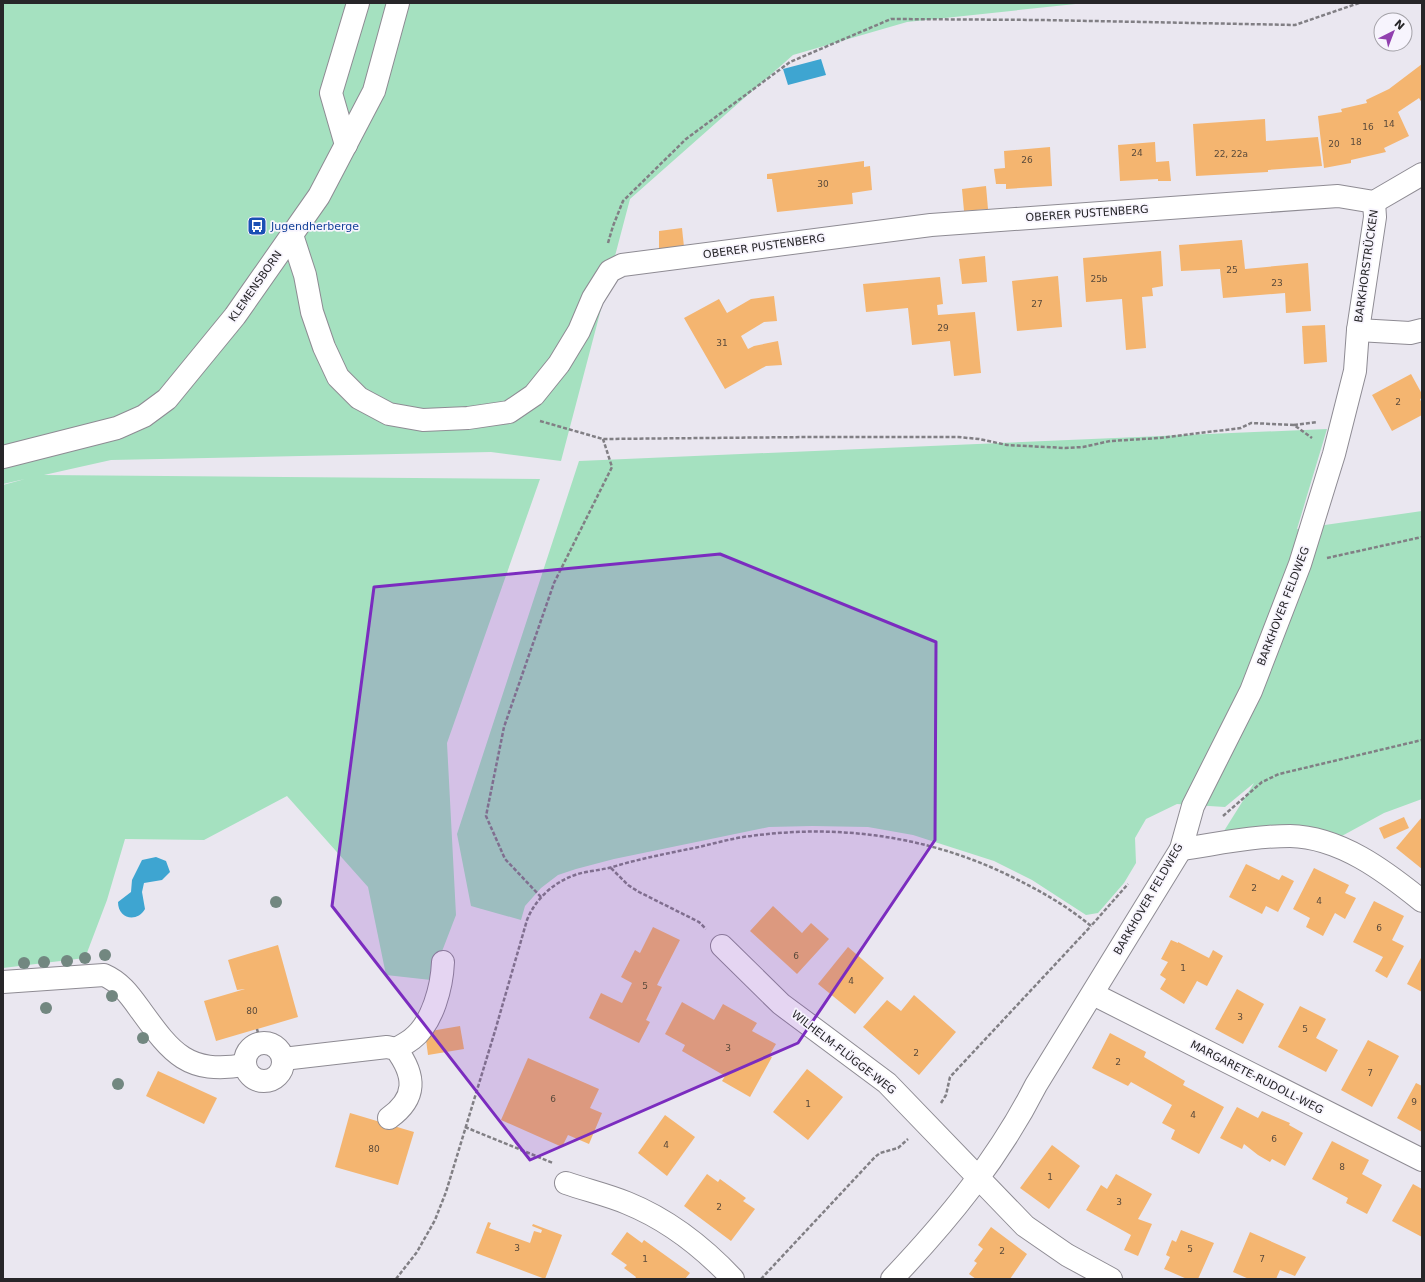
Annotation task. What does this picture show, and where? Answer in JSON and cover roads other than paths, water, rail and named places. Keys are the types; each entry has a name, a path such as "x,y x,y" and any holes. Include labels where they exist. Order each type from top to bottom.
{"street":[{"path":"346,145 330,93 358,3"},
{"name":"KLEMENSBORN","path":"3,457 117,428 144,416 167,399 235,316 319,196 374,91 398,3"},
{"path":"1374,202 1422,174"},
{"name":"OBERER PUSTENBERG","path":"292,235 306,275 312,312 324,348 338,377 360,398 389,414 423,420 468,418 509,412 534,395 559,364 579,330 593,298 610,271 622,265 931,225 1338,196 1374,202"},
{"name":"BARKHORSTRÜCKEN","path":"1334,454 1355,371 1358,330 1374,276 1374,202"},
{"name":"BARKHORSTRÜCKEN","path":"1358,330 1410,333 1422,330"},
{"name":"BARKHOVER FELDWEG","path":"892,1279 935,1233 978,1179 1018,1120 1036,1085 1093,994 1126,936 1181,849 1193,806 1251,691 1300,564 1334,454"},
{"path":"1181,849 1272,837 1291,836 1321,841 1338,847 1387,872 1422,901"},
{"name":"WILHELM-FLÜGGE-WEG","path":"722,946 781,1004 886,1083 1025,1226 1067,1255 1111,1279"},
{"path":"396,1049 413,1038 426,1022 435,1004 442,981 443,962"},
{"path":"3,982 104,975 116,980 127,992 164,1043 180,1056 194,1063 209,1067 223,1068 245,1065"},
{"name":"MARGARETE-RUDOLL-WEG","path":"1093,994 1422,1160"},
{"path":"259,1037 280,1051 283,1059 282,1068 278,1076 271,1080 261,1081 253,1078 248,1073 245,1065 248,1053 259,1037"},
{"path":"283,1059 387,1047 396,1049 401,1056 410,1077 410,1093 407,1102 388,1118"},
{"path":"566,1183 627,1203 674,1227 705,1251 733,1279"}],"water":[{"path":"821,59 826,75 788,85 783,69"},
{"path":"156,857 166,861 170,872 162,880 144,883 142,892 145,909 142,913 133,917 124,915 119,908 118,902 131,892 132,880 142,860"}],"place":[{"name":"Jugendherberge","path":"257,226"}]}
